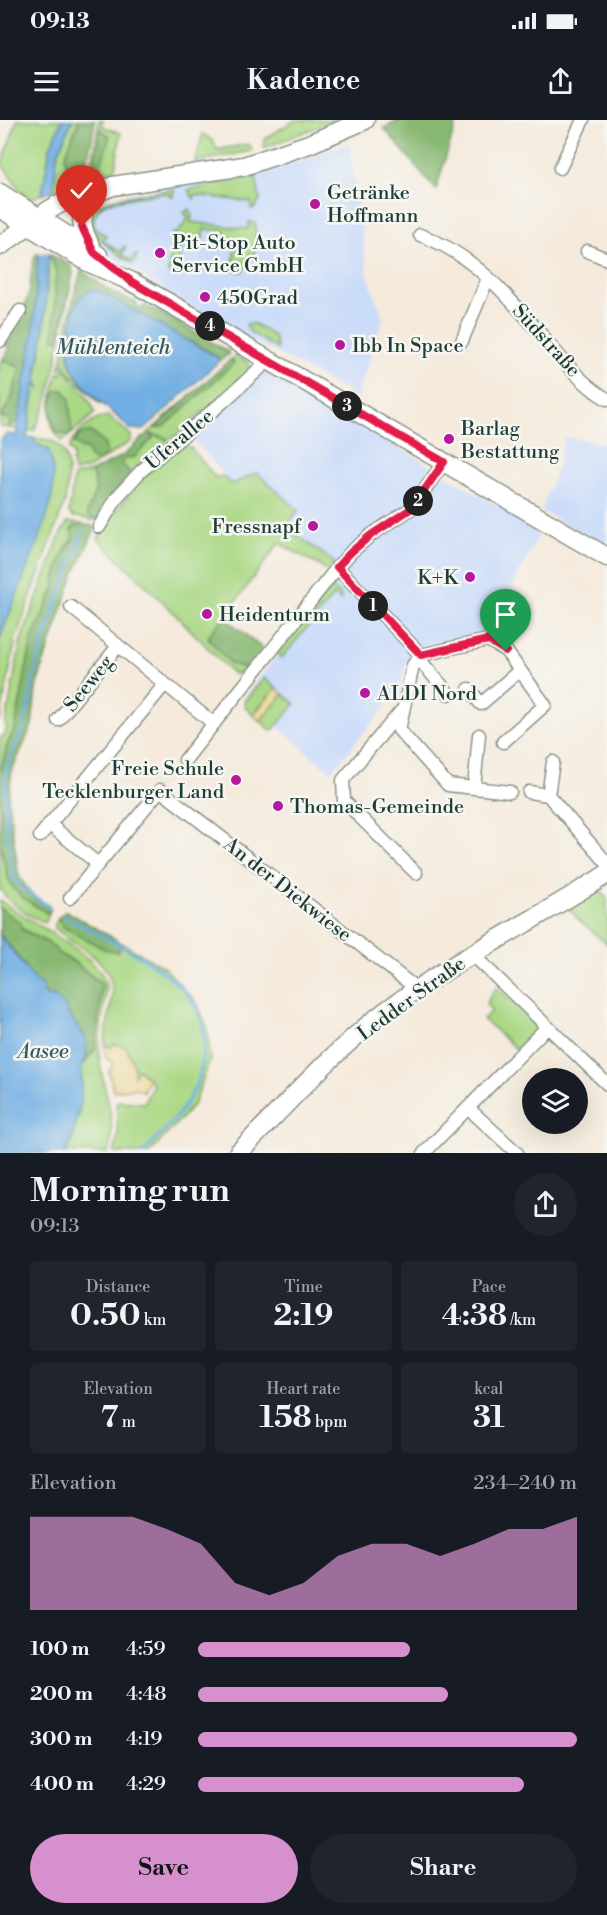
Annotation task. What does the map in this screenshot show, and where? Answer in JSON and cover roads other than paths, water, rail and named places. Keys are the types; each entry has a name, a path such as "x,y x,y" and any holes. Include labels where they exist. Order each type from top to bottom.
{"main road":[{"path":"0,257 29,242 40,225 63,202 75,201 113,186 244,166 309,144 366,120"},
{"path":"94,192 85,206 82,220 84,233 94,252"},
{"path":"0,193 88,262 132,282 607,557"},
{"path":"0,208 94,252 132,282"},
{"path":"0,246 40,225"},
{"name":"Ledder Straße","path":"238,1153 343,1049 384,1013 472,954 607,874"}],"street":[{"path":"560,168 583,120"},
{"name":"Südstraße","path":"420,235 450,249 488,278 517,306 594,392 607,399"},
{"path":"586,251 607,259"},
{"path":"462,341 488,278"},
{"path":"0,341 20,311"},
{"name":"Uferallee","path":"99,527 118,496 141,471 224,401 268,360"},
{"path":"185,760 337,567 371,535 412,508 444,462"},
{"path":"337,567 419,656 448,694"},
{"name":"Seeweg","path":"71,607 214,724"},
{"path":"503,742 545,705 506,651 488,640 419,656 413,665 399,730 448,785 510,792"},
{"name":"Seeweg","path":"57,720 118,646"},
{"path":"469,689 481,704 520,670"},
{"path":"40,836 165,684"},
{"path":"402,710 343,780 344,801 416,873"},
{"path":"474,788 479,735"},
{"path":"548,795 553,762"},
{"name":"An der Diekwiese","path":"98,864 160,790 417,989"},
{"path":"529,792 548,795 607,863"},
{"path":"49,824 98,864 70,898"},
{"path":"472,954 607,1084"},
{"path":"424,1153 547,1027"},
{"path":"468,1108 517,1153"}],"water":[{"path":"62,120 72,120 57,156 53,192 42,194 50,148"},
{"path":"49,253 44,331 36,377 39,389 35,384 27,437 34,438 36,444 48,449 52,464 52,495 44,525 0,638 0,441 6,434 16,435 24,386 22,383 25,381 33,334 38,254"},
{"name":"Mühlenteich","path":"93,289 219,360 144,430 130,429 91,392 77,376 70,363 69,343 75,308 78,300"},
{"name":"Aasee","path":"0,935 36,981 42,984 47,996 54,996 67,1008 67,1013 85,1036 87,1055 82,1067 81,1103 71,1143 66,1153 0,1153"}],"waterway":[{"path":"50,908 21,887 13,877 7,831 5,779 10,758 23,728 33,678 47,629 83,532"},
{"path":"63,916 133,952 167,975 192,1001 200,1018 204,1049 202,1068 196,1086 180,1112 143,1153"}],"place":[{"name":"Getränke Hoffmann","path":"315,204"},
{"name":"Pit-Stop Auto Service GmbH","path":"160,253"},
{"name":"450Grad","path":"205,297"},
{"name":"Ibb In Space","path":"340,345"},
{"name":"Barlag Bestattung","path":"449,439"},
{"name":"Fressnapf","path":"313,526"},
{"name":"K+K","path":"470,577"},
{"name":"Heidenturm","path":"207,614"},
{"name":"ALDI Nord","path":"365,693"},
{"name":"Freie Schule Tecklenburger Land","path":"236,780"},
{"name":"Thomas-Gemeinde","path":"278,806"}]}
